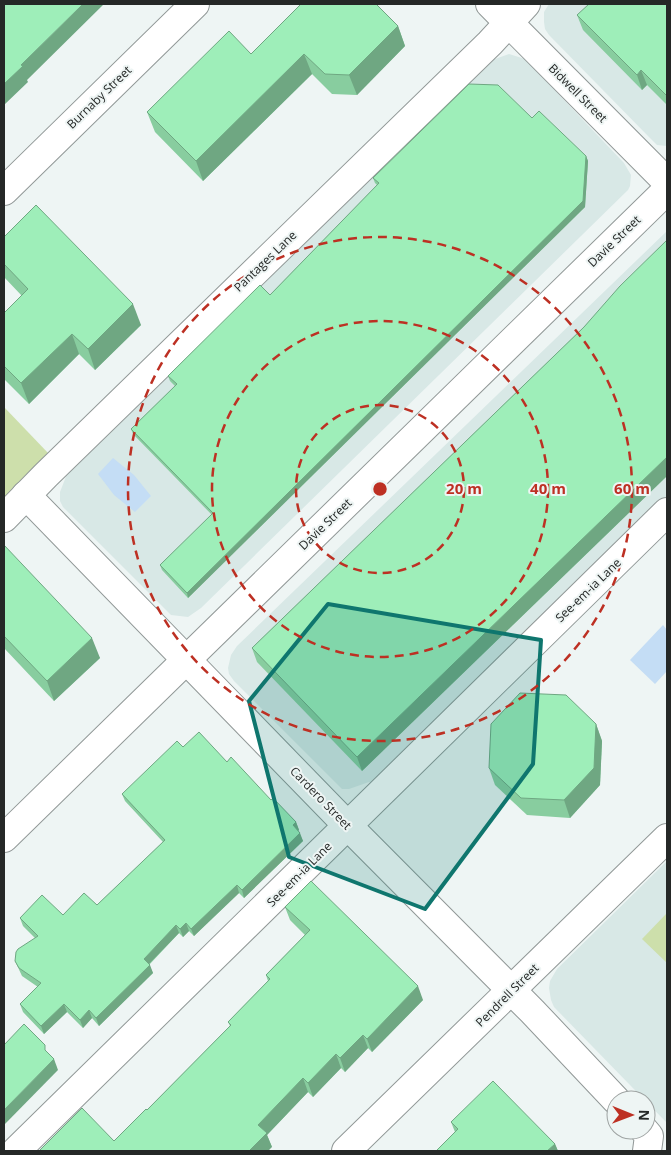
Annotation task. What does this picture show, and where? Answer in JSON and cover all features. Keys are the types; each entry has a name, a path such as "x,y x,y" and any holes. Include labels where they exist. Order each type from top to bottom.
{"street":[{"name":"Burnaby Street","path":"4,191 195,4"},
{"name":"Bidwell Street","path":"508,10 667,182"},
{"name":"Pantages Lane","path":"4,518 490,43 508,10"},
{"name":"Davie Street","path":"4,838 667,190"},
{"name":"Cardero Street","path":"26,495 348,826 512,990 607,1090"},
{"name":"See-em-ia Lane","path":"16,1151 667,512"},
{"name":"Pendrell Street","path":"346,1151 667,838"}],"highlighted area":[{"path":"328,604 541,640 533,764 425,909 289,857 249,701"}],"shaded area":[{"path":"549,4 667,4 667,146 657,145 549,35 545,29 544,12"},
{"path":"484,48 495,59 509,54 525,59 624,163 631,175 628,190 201,608 188,617 171,615 63,507 60,501 60,492 67,474 58,464"},
{"path":"667,231 667,512 381,793 369,782 349,789 342,789 234,681 229,674 228,668 231,655 237,646"},
{"path":"667,861 667,1123 656,1112 656,1090 635,1090 554,1007 549,988 550,981 557,969"}],"green space":[{"path":"4,407 49,454 4,498"},
{"path":"667,913 667,963 642,939"}],"water":[{"path":"113,458 134,475 151,496 135,512 114,495 98,474"},
{"path":"663,625 667,630 667,671 655,684 630,660"}],"building":[{"path":"4,4 83,4 4,84"},
{"path":"301,4 376,4 398,26 349,75 325,74 304,54 196,161 147,112 229,31 251,54"},
{"path":"589,4 667,4 667,96 641,70 637,75 577,15"},
{"path":"469,84 498,85 532,118 539,111 586,156 583,201 187,593 160,565 213,513 131,429 177,384 168,376 260,285 270,295 379,183 373,178"},
{"path":"36,205 133,304 88,349 72,334 21,383 4,366 4,313 28,289 4,264 4,237"},
{"path":"667,240 667,457 357,757 252,648 584,327 620,286"},
{"path":"4,545 92,638 47,681 4,636"},
{"path":"520,693 566,695 596,724 594,768 564,800 521,798 489,768 491,724"},
{"path":"199,732 227,762 231,757 271,800 273,798 296,822 293,825 300,833 242,890 237,885 191,929 186,923 180,929 176,925 144,959 150,965 96,1018 89,1010 80,1020 64,1004 41,1026 20,1004 41,983 19,968 15,961 18,949 38,936 20,918 42,895 63,915 84,893 97,905 165,840 122,794 177,741 183,747"},
{"path":"311,881 418,986 367,1039 363,1035 340,1058 336,1054 308,1083 303,1078 258,1125 267,1133 249,1151 39,1151 82,1108 114,1141 147,1110 231,1025 228,1022 270,979 266,975 310,930 285,907"},
{"path":"24,1024 45,1045 45,1050 54,1059 4,1110 4,1045"},
{"path":"493,1081 555,1144 547,1151 436,1151 458,1129 451,1122"}]}
